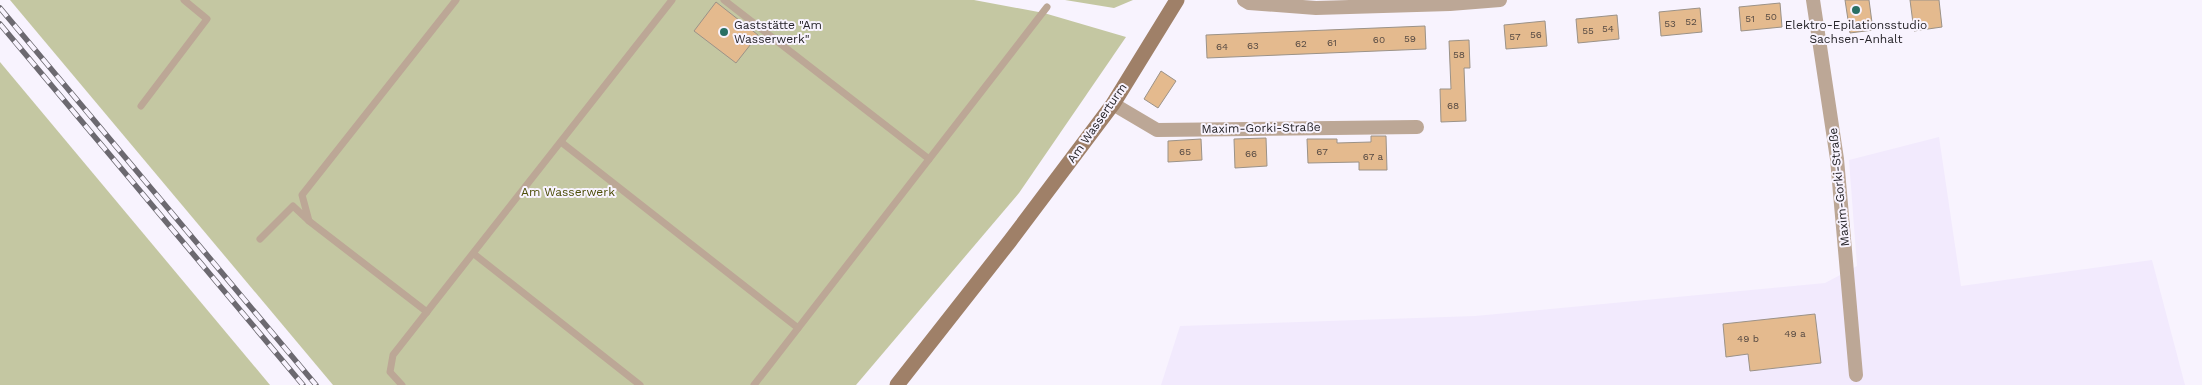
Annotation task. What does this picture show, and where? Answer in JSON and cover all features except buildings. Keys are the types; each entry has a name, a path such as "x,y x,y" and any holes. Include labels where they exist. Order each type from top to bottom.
{"street":[{"name":"Am Wasserturm","path":"899,384 1113,104 1177,0"},
{"path":"1244,0 1249,3 1316,8 1450,4 1500,0"},
{"name":"Maxim-Gorki-Straße","path":"1813,0 1837,159 1856,375"},
{"name":"Maxim-Gorki-Straße","path":"1113,104 1157,130 1417,127"}],"lane":[{"path":"141,106 208,18 184,0"},
{"path":"309,221 302,195 456,0"},
{"path":"402,385 390,372 393,356 672,0"},
{"path":"724,0 930,159"},
{"path":"754,385 1047,7"},
{"path":"561,142 798,328"},
{"path":"260,239 293,206 309,221 427,312"},
{"path":"474,254 640,385"}],"shaded area":[{"path":"1939,137 1961,286 2152,260 2185,385 1161,385 1180,326 1475,316 1825,283 1857,266 1849,160"}],"green space":[{"name":"Am Wasserwerk","path":"10,0 974,0 1044,13 1126,37 1019,193 856,385 333,385"},
{"path":"1065,0 1133,0 1114,8"},
{"path":"0,62 270,385 0,385"}],"railway":[{"path":"0,8 316,385"},
{"path":"0,24 303,385"}],"place":[{"name":"Elektro-Epilationsstudio Sachsen-Anhalt","path":"1856,10"},
{"name":"Gaststätte \"Am Wasserwerk\"","path":"724,32"}]}
